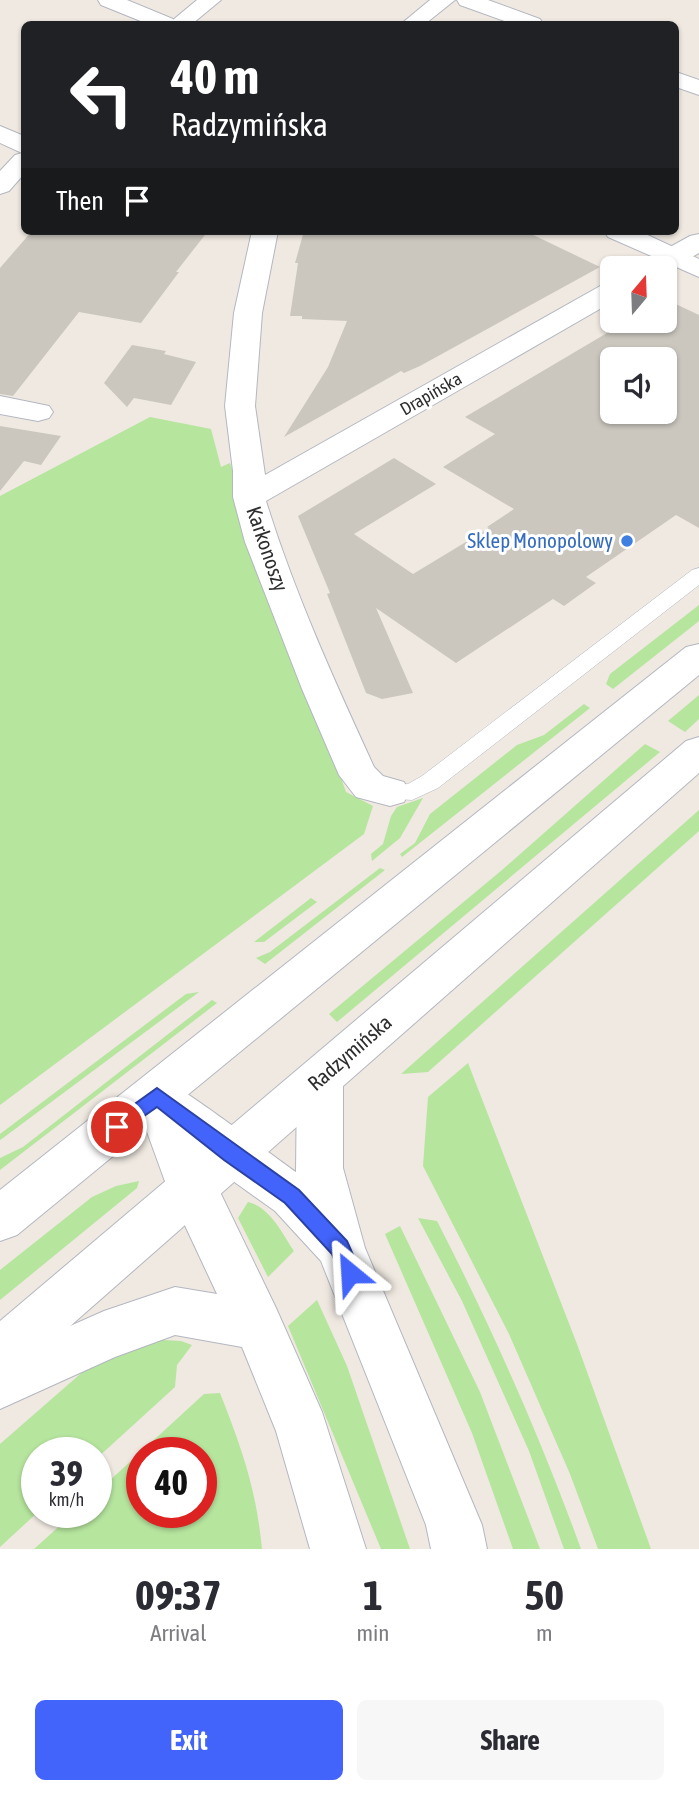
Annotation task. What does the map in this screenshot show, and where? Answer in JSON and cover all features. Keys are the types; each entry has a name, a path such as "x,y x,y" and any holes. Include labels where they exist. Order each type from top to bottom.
{"street":[{"path":"109,0 158,21"},
{"path":"183,21 210,0"},
{"path":"416,21 444,0"},
{"path":"468,0 524,21"},
{"path":"679,80 699,89"},
{"path":"0,133 21,144"},
{"path":"0,186 21,163"},
{"name":"Karkonoszy","path":"264,235 248,313 240,407 249,471 248,497 262,542 315,677 358,775 370,787 390,792"},
{"path":"623,235 654,256"},
{"path":"674,256 699,242"},
{"path":"677,265 699,269"},
{"name":"Drapińska","path":"248,497 600,298"},
{"path":"0,405 38,412"},
{"path":"0,1219 157,1096 699,656"},
{"name":"Radzymińska","path":"0,1354 699,751"},
{"path":"320,1079 319,1168 340,1248 454,1525 459,1549"},
{"path":"157,1096 231,1154 292,1196 340,1248"},
{"path":"157,1096 191,1187 258,1325 303,1431 338,1549"},
{"path":"0,1383 104,1336 175,1311 258,1325"}],"lane":[{"path":"390,792 412,792 430,782 699,575"}],"green space":[{"path":"150,417 211,429 221,467 230,463 346,792 373,806 364,834 0,1105 0,496"},
{"path":"699,605 699,621 613,689 606,684 610,674"},
{"path":"699,695 699,719 685,732 668,721"},
{"path":"584,704 590,708 402,857 400,854 415,843 430,814 517,745 544,735"},
{"path":"645,744 660,752 337,1022 329,1014 502,870"},
{"path":"423,798 400,838 372,861 371,854 383,844 391,816 397,807"},
{"path":"699,810 699,831 428,1072 401,1074"},
{"path":"380,868 385,870 265,964 256,958 270,952"},
{"path":"311,898 317,902 264,942 254,942"},
{"path":"199,992 0,1140 0,1134 186,994"},
{"path":"212,1000 217,1003 0,1170 0,1158 23,1147"},
{"path":"468,1063 577,1344 651,1549 598,1549 570,1474 509,1334 423,1166 428,1097"},
{"path":"139,1181 137,1188 0,1300 0,1270 92,1197 116,1186"},
{"path":"248,1202 269,1215 294,1251 268,1277 238,1218"},
{"path":"418,1218 437,1221 457,1261 532,1424 581,1549 564,1549 529,1451 462,1301"},
{"path":"400,1226 480,1392 540,1549 513,1549 472,1433 385,1234"},
{"path":"317,1300 347,1366 410,1549 381,1549 288,1326"},
{"path":"147,1339 181,1341 192,1345 177,1365 175,1387 112,1444 112,1437 21,1437 21,1528 0,1547 0,1444 94,1362"},
{"path":"220,1393 252,1488 262,1549 34,1549 57,1528 112,1528 112,1478 126,1466 126,1528 217,1528 217,1437 157,1437 204,1394"}],"building":[{"path":"29,235 205,235 141,323 79,312 13,396 0,394 0,268"},
{"path":"303,235 533,235 600,267 420,366 404,373 401,371 284,437 328,367 347,321 290,316 298,263 295,263"},
{"path":"677,305 699,315 699,528 676,515 586,577 596,583 564,606 553,599 456,663 376,608 413,693 382,699 366,693 327,594 330,593 298,516 394,458 436,484 354,534 413,574 489,528 487,527 514,509 443,467 495,434 465,417 607,333 677,333"},
{"path":"132,345 166,351 164,354 196,362 171,405 134,398 127,407 104,383"},
{"path":"0,426 61,436 41,465 24,461 0,491"}],"place":[{"name":"Sklep Monopolowy","path":"627,541"}],"route":[{"path":"117,1127 157,1096 231,1154 292,1196 340,1248 350,1273"}]}
